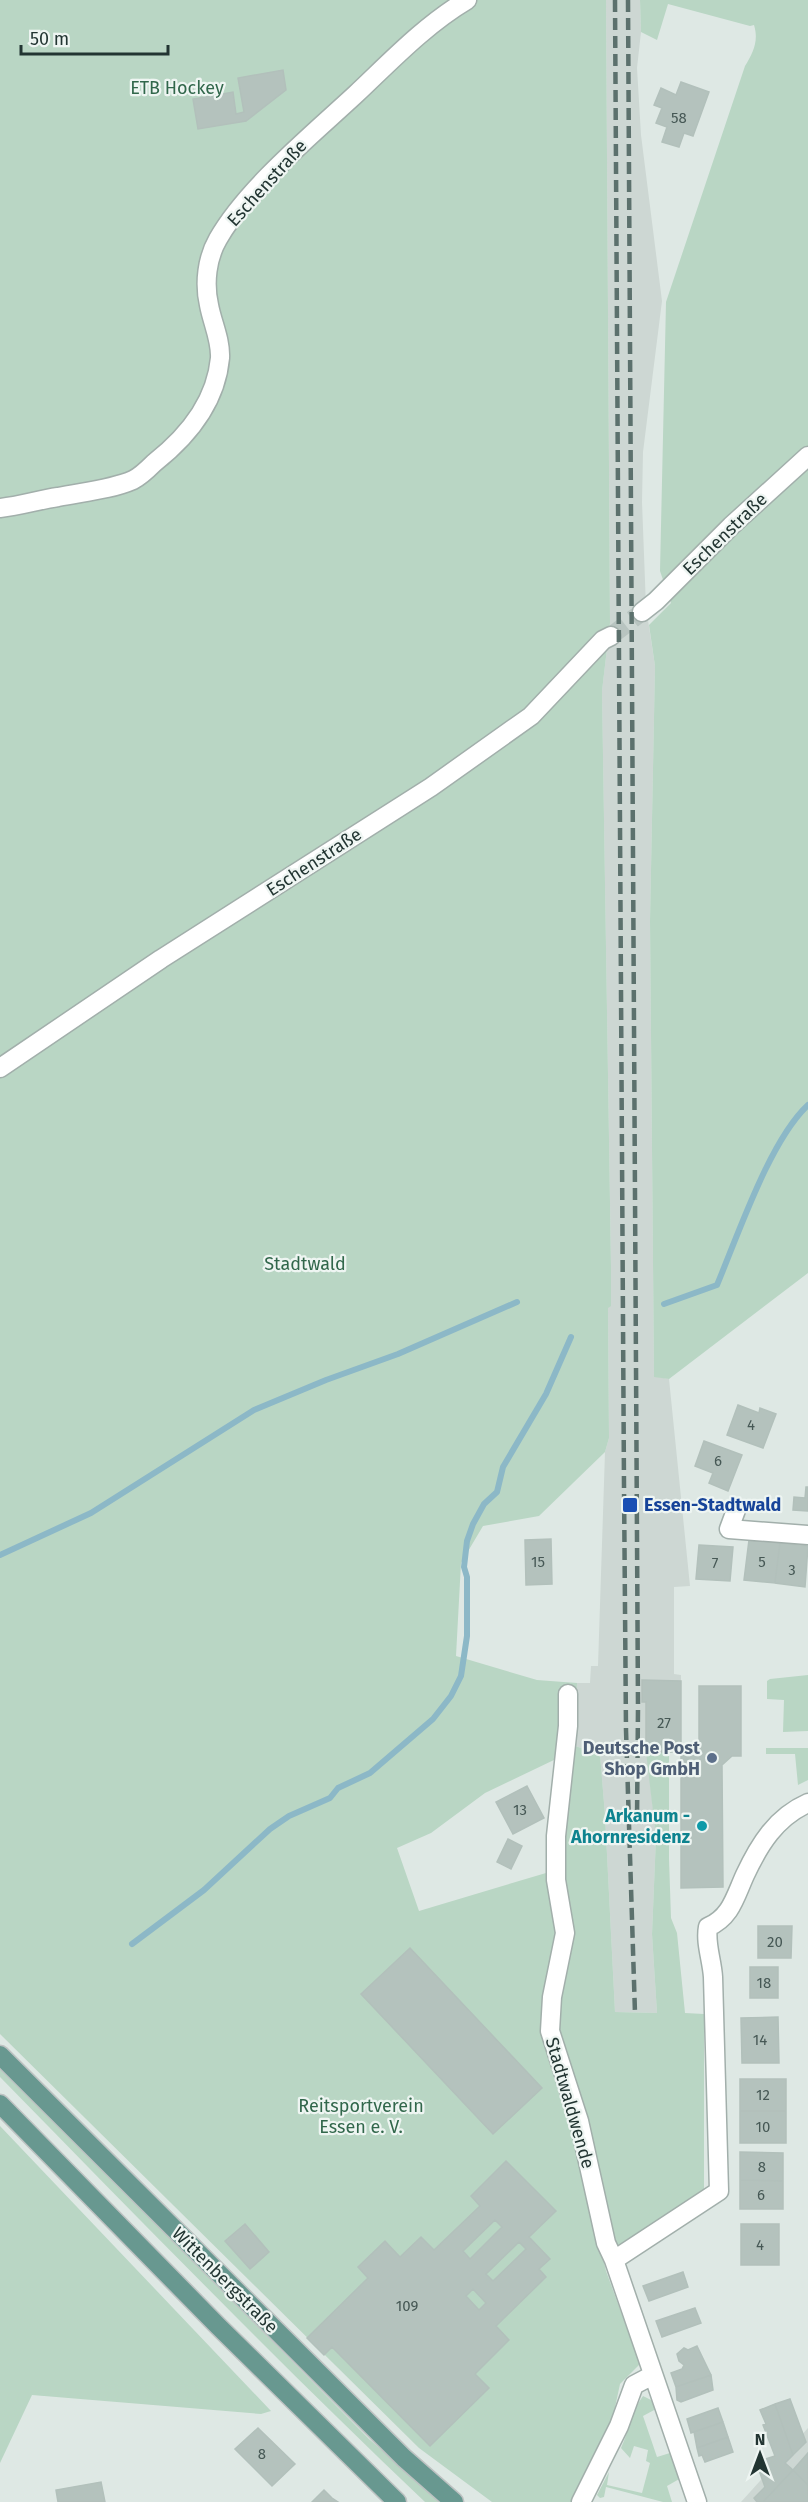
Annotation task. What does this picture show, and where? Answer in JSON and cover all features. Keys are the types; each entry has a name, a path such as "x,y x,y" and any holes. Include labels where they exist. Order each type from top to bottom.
{"main road":[{"name":"Wittenbergstraße","path":"0,2055 404,2458 454,2502"},
{"name":"Wittenbergstraße","path":"0,2104 218,2326 397,2502"}],"street":[{"name":"Eschenstraße","path":"0,508 22,506 46,499 114,487 135,479 175,446 198,418 211,391 220,357 216,329 208,303 206,276 218,239 244,203 301,145 416,38 467,0"},
{"name":"Eschenstraße","path":"642,612 808,456"},
{"name":"Eschenstraße","path":"0,1068 161,959 431,787 531,716 603,640 611,636"},
{"path":"736,1510 729,1528 808,1535"},
{"name":"Stadtwaldwende","path":"568,1694 568,1726 556,1836 556,1880 565,1933 552,1997 550,2031 579,2121 606,2242 697,2502"},
{"path":"614,2260 719,2191 713,1977 711,1952 705,1940 708,1927 719,1922 728,1913 767,1834 784,1817 808,1803"},
{"path":"581,2502 619,2426 634,2385 653,2375"}],"shaded area":[{"path":"606,0 640,0 641,32 637,68 641,135 662,301 643,452 642,502 646,607 655,666 650,921 654,1376 669,1379 690,1586 674,1587 674,1674 681,1675 681,1752 647,1752 656,1837 652,1934 657,2013 615,2012 600,1754 575,1746 577,1683 590,1683 591,1666 598,1666 605,1452 609,1438 608,1307 611,1305 611,1266 602,691 610,623"},
{"path":"808,2428 808,2502 741,2502"}],"green space":[{"name":"Stadtwald","path":"0,0 606,0 610,623 602,691 611,1266 611,1306 608,1308 609,1438 605,1452 539,1516 483,1526 461,1563 456,1656 537,1680 577,1683 575,1746 600,1754 615,2012 657,2013 652,1934 656,1837 646,1752 669,1752 671,1918 677,1933 685,2013 704,2014 704,2190 633,2239 619,2245 612,2240 572,2127 606,2271 640,2364 620,2384 611,2426 571,2502 492,2502 419,2448 0,2034","holes":["556,1759 558,1773 549,1816 546,1873 419,1911 397,1848 431,1833 485,1793"]},
{"path":"640,0 808,0 808,1273 669,1379 654,1377 650,921 655,666 649,625 671,603 660,571 666,302 756,36 754,25 750,26 668,4 657,40 641,32"},
{"path":"808,1675 808,1731 783,1732 784,1700 767,1699 767,1681"},
{"path":"766,1748 808,1748 808,1780 798,1785 795,1754 766,1754"},
{"path":"0,2066 369,2439 441,2502 425,2502 317,2397 0,2077"},
{"path":"0,2126 271,2411 261,2414 32,2395 0,2463"},
{"path":"643,2396 651,2400 656,2409 643,2416 657,2457 670,2453 673,2455 681,2478 667,2486 672,2502 663,2502 606,2487 604,2497 600,2498 597,2495 609,2472 607,2485 642,2493 650,2463 646,2461 648,2450 634,2446 630,2458 621,2448"}],"building":[{"path":"283,70 286,90 246,121 198,129 193,99 233,92 236,114 244,112 238,78"},
{"path":"681,82 709,92 693,136 684,133 679,147 662,142 667,127 656,123 662,108 654,105 661,88 676,95"},
{"path":"738,1405 759,1413 760,1408 776,1414 763,1448 727,1435"},
{"path":"704,1441 742,1455 728,1491 709,1483 713,1473 695,1466"},
{"path":"806,1487 808,1487 808,1511 793,1510 794,1497 805,1498"},
{"path":"551,1539 552,1584 526,1585 525,1540"},
{"path":"749,1540 780,1543 775,1583 744,1580"},
{"path":"780,1543 808,1546 805,1587 775,1583"},
{"path":"699,1545 733,1547 730,1581 696,1579"},
{"path":"642,1680 681,1681 681,1752 646,1752 646,1702 642,1702"},
{"name":"Arkanum - Ahornresidenz","path":"699,1686 741,1686 741,1756 732,1756 722,1765 723,1887 681,1888 681,1752 699,1752"},
{"path":"527,1786 544,1818 513,1834 496,1802"},
{"path":"508,1839 522,1846 511,1869 497,1862"},
{"path":"758,1926 792,1926 791,1958 758,1958"},
{"path":"410,1948 542,2088 493,2134 361,1994"},
{"path":"750,1967 778,1967 778,1998 750,1998"},
{"path":"778,2017 779,2063 742,2063 741,2018"},
{"path":"740,2079 786,2079 786,2111 740,2111"},
{"path":"740,2111 786,2111 786,2143 740,2143"},
{"path":"740,2152 783,2153 783,2181 740,2180"},
{"path":"506,2161 556,2211 529,2237 550,2259 539,2269 546,2277 496,2326 509,2340 475,2374 489,2388 430,2446 332,2347 324,2355 307,2338 368,2278 358,2267 385,2241 400,2257 421,2237 434,2250 480,2206 471,2196","holes":["495,2220 502,2227 470,2259 463,2251","519,2242 526,2249 493,2281 486,2274","473,2289 486,2303 479,2310 466,2296"]},
{"path":"740,2180 783,2181 783,2209 740,2209"},
{"path":"245,2224 269,2252 250,2269 225,2241"},
{"path":"741,2224 779,2224 779,2265 741,2265"},
{"path":"683,2272 688,2287 649,2301 643,2286"},
{"path":"695,2308 701,2323 662,2337 656,2321"},
{"path":"697,2346 711,2375 676,2387 671,2373 682,2369 684,2365 679,2361 677,2354 684,2348 688,2350"},
{"path":"711,2375 713,2390 681,2402 677,2400 676,2387"},
{"path":"790,2399 806,2442 793,2455 775,2404"},
{"path":"775,2404 793,2455 785,2463 793,2470 763,2502 757,2502 754,2498 765,2487 756,2462 775,2456 760,2410"},
{"path":"718,2408 723,2422 691,2433 687,2419"},
{"path":"723,2422 728,2437 697,2448 694,2432"},
{"path":"258,2428 295,2464 272,2486 235,2449"},
{"path":"728,2437 733,2452 705,2462 702,2455 699,2456 697,2448"},
{"path":"808,2453 808,2485 793,2470"},
{"path":"793,2470 808,2485 808,2502 763,2502"},
{"path":"101,2482 105,2502 58,2502 56,2490"},
{"path":"324,2490 332,2498 338,2502 312,2502"}],"waterway":[{"path":"664,1304 717,1285 768,1164 794,1121 808,1105"},
{"path":"0,1555 91,1513 254,1410 326,1380 398,1354 517,1302"},
{"path":"132,1944 204,1890 270,1829 289,1816 330,1798 338,1788 370,1773 433,1719 451,1696 461,1676 467,1636 467,1577 464,1567 467,1541 484,1504 497,1492 503,1467 546,1394 571,1337"}],"tunnel":[{"path":"611,636 642,612"}],"railway":[{"path":"615,0 626,1730 635,2013"},
{"path":"628,0 637,1820"}],"place":[{"name":"Essen-Stadtwald","path":"630,1505"},
{"name":"Deutsche Post Shop GmbH","path":"712,1758"},
{"name":"Arkanum - Ahornresidenz","path":"702,1826"}],"park label":[{"name":"ETB Hockey","path":"177,88"},
{"name":"Reitsportverein Essen e. V.","path":"361,2116"}]}
